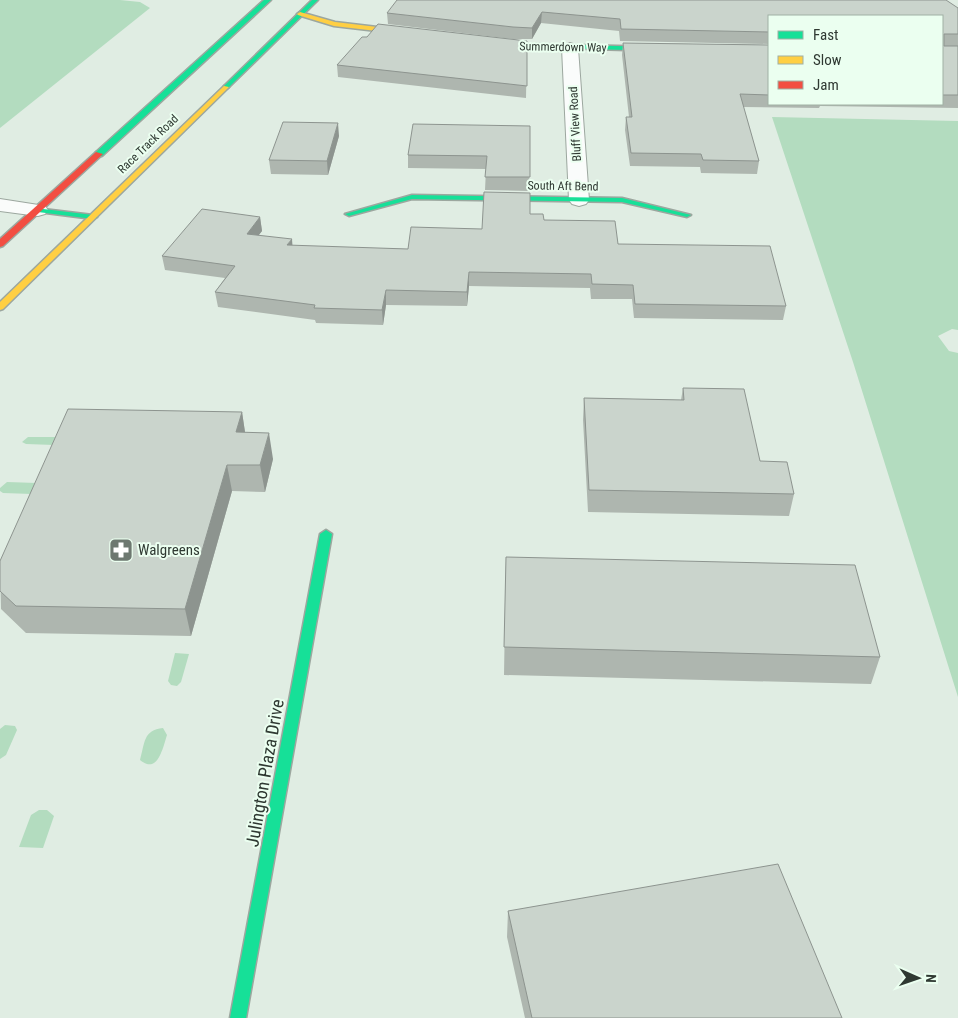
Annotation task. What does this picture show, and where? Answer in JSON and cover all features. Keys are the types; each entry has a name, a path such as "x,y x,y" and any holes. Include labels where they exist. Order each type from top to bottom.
{"main road":[{"name":"Race Track Road","path":"0,244 268,0"},
{"name":"Race Track Road","path":"0,307 315,0"},
{"path":"300,14 334,24 427,35"},
{"name":"Summerdown Way","path":"475,42 513,46 670,49"},
{"name":"South Aft Bend","path":"349,214 412,197 622,200 687,215"},
{"path":"38,210 93,217"},
{"name":"Julington Plaza Drive","path":"238,1018 326,534"}],"street":[{"name":"Bluff View Road","path":"570,48 579,200"},
{"path":"0,205 38,210"}],"green space":[{"path":"0,0 120,0 140,2 150,8 0,128"},
{"path":"772,117 958,121 958,330 952,329 938,336 949,351 958,353 958,697 853,362"},
{"path":"28,437 58,437 54,445 26,444 22,442"},
{"path":"7,482 37,483 32,494 3,493 0,491 0,488"},
{"path":"175,653 189,654 181,682 177,686 171,685 168,681"},
{"path":"5,725 15,726 17,730 6,755 0,759 0,729"},
{"path":"163,728 167,735 159,758 151,764 146,764 140,760 146,738 152,731"},
{"path":"39,810 47,810 54,816 43,848 19,847 31,815"}],"building":[{"path":"397,0 946,0 958,8 958,34 944,34 944,46 958,46 958,95 943,95 943,15 768,15 768,32 621,29 620,19 542,12 532,28 387,13"},
{"path":"378,24 527,41 527,86 337,65 362,37 367,37"},
{"path":"623,43 768,45 768,95 740,94 759,161 703,160 701,154 631,153 626,117 632,117"},
{"path":"283,122 338,123 327,161 269,160"},
{"path":"413,124 530,126 530,177 485,177 487,156 408,155"},
{"path":"484,192 530,193 530,214 543,214 544,220 615,221 618,244 770,246 786,306 635,304 633,285 592,284 591,274 469,272 467,292 386,290 382,310 314,308 315,305 215,292 235,266 162,256 202,209 260,217 247,234 292,239 287,245 408,249 411,227 482,229"},
{"path":"683,388 744,389 760,461 787,462 794,494 589,490 584,398 684,400"},
{"name":"Walgreens","path":"68,409 242,412 236,432 269,433 260,465 227,465 185,609 16,606 0,591 0,561"},
{"path":"506,557 855,565 880,657 504,647"},
{"path":"778,864 842,1018 532,1018 508,911"}],"traffic: fast":[{"path":"99,154 268,0"},
{"path":"226,87 315,0"},
{"path":"491,44 660,49"},
{"path":"349,214 412,197 622,200 687,215"},
{"path":"38,210 93,217"},
{"path":"238,1018 326,534"}],"traffic: slow":[{"path":"300,14 334,24 411,33"},
{"path":"0,307 226,87"}],"traffic: jam":[{"path":"0,244 99,154"}],"place":[{"name":"Walgreens","path":"121,550"}]}
